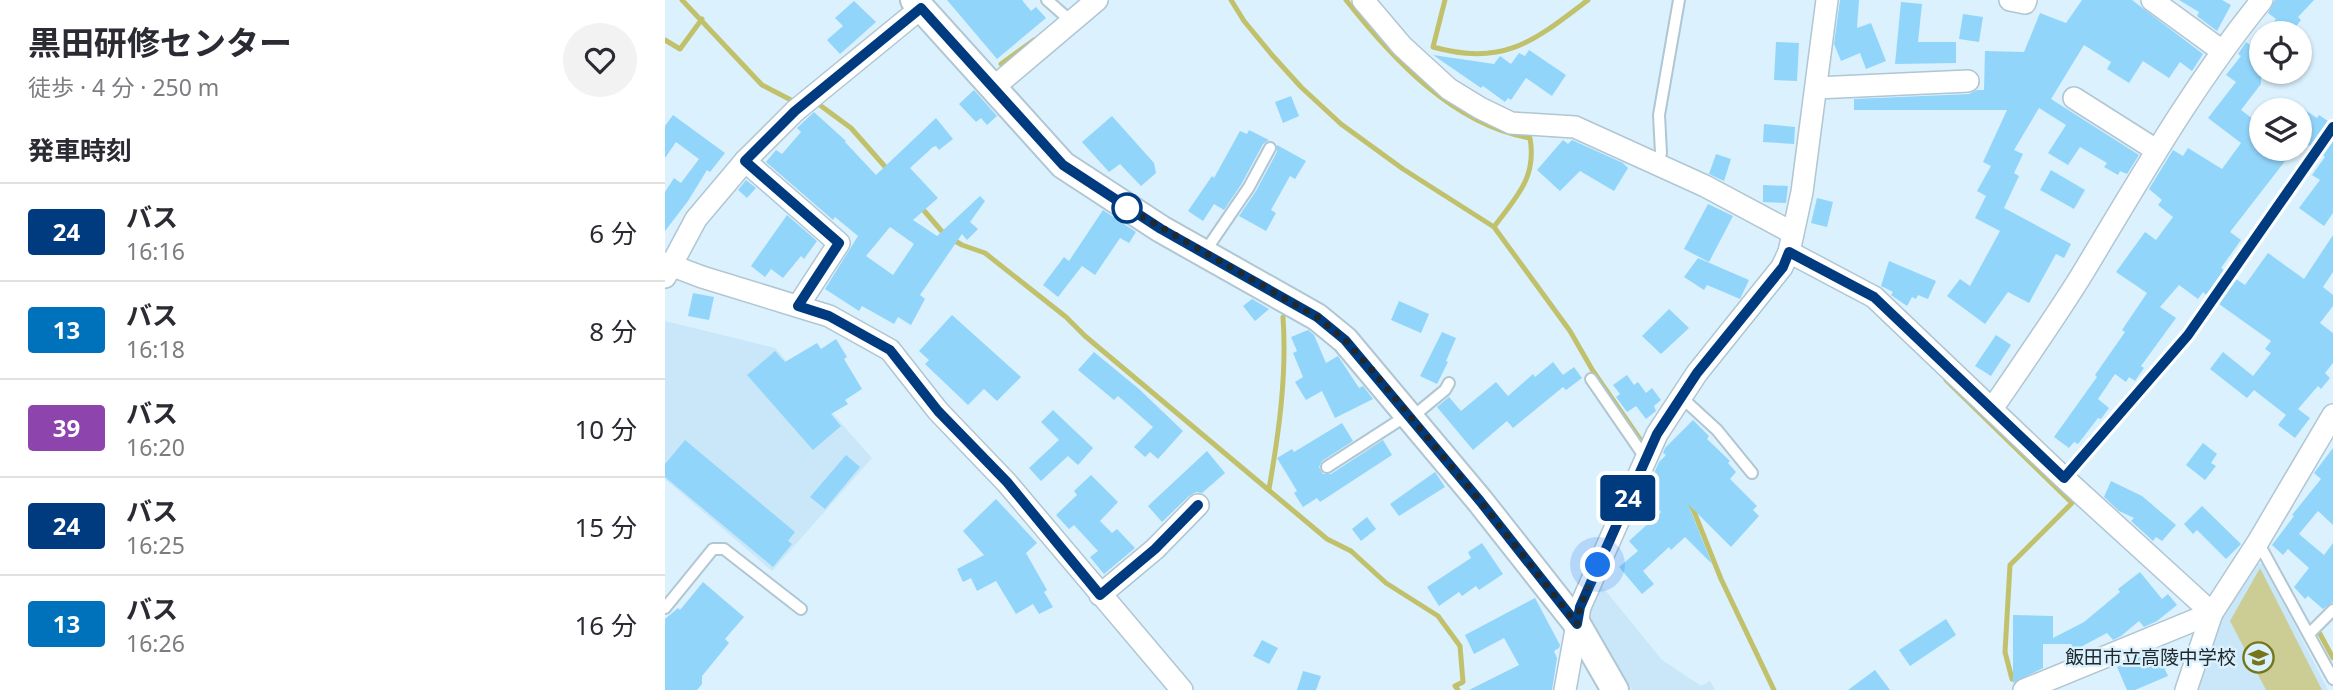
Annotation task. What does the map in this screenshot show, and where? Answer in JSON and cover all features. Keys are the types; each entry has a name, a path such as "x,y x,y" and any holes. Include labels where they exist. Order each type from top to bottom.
{"street":[{"path":"993,88 1097,0"},
{"path":"1363,0 1402,46 1449,89 1480,108 1511,123 1575,127 1705,186 1874,297 2064,478 2212,613"},
{"path":"1565,690 1580,607 1657,434 1735,323 1783,267 1802,192 1827,0"},
{"path":"2010,0 2025,3 2026,0"},
{"path":"2152,0 2222,51"},
{"path":"1992,409 2080,278 2156,150 2222,51 2262,0"},
{"path":"1182,690 1007,482 938,411 890,350 829,316 667,269 696,219 745,161 795,111 917,4 1063,165 1161,229 1317,317 1345,340 1410,416 1577,624 1615,690"},
{"path":"1816,88 1968,81"},
{"path":"2074,98 2156,150"},
{"path":"745,161 839,243 798,306"},
{"path":"2186,690 2212,613 2258,542 2333,415"},
{"path":"1100,595 1155,549 1198,505"},
{"path":"2024,690 2212,613"}],"lane":[{"path":"1047,0 1072,22"},
{"path":"1658,164 1661,153 1659,115 1679,0"},
{"path":"2064,478 2188,335 2333,127"},
{"path":"1204,253 1249,187 1270,148"},
{"path":"1591,379 1646,459"},
{"path":"1327,467 1410,416 1445,390 1449,383"},
{"path":"1681,397 1717,430 1752,473"},
{"path":"2258,542 2333,679"},
{"path":"665,608 713,549 719,547 801,609"},
{"path":"2309,634 2333,610"}],"shaded area":[{"path":"665,321 775,348 872,458 772,571 665,479"},
{"name":"飯田市立高陵中学校","path":"2253,563 2263,564 2328,690 2196,690 2220,623"},
{"path":"1600,584 1662,660 1701,686 1710,681 1715,690 1632,690 1586,616"}],"green space":[{"path":"2260,568 2322,690 2266,690 2230,621"}],"building":[{"path":"947,0 1022,0 1031,11 1036,7 1046,18 997,59"},
{"path":"1840,0 1859,0 1857,28 1871,23 1886,61 1866,69 1860,53 1841,61 1834,44"},
{"path":"2082,0 2132,0 2203,54 2192,71 2180,62 2169,78 2143,61 2129,83 2107,69 2111,62 2084,45 2051,99 2139,155 2127,174 2120,171 2118,175 2104,167 2107,163 2080,147 2068,165 2048,153 2066,125 2039,108 2014,150 2023,154 2014,173 2019,176 2004,208 2071,244 2064,258 2056,254 2029,303 2008,292 1985,324 1947,296 1960,279 1970,286 2000,231 1975,218 1986,196 1977,191 1991,166 1983,162 2007,110 1854,110 1854,99 1969,94 1984,90 1985,51 2024,52 2040,13 2066,23"},
{"path":"2179,0 2222,0 2231,5 2217,31 2197,16 2199,12"},
{"path":"2275,0 2314,0 2298,17 2300,21 2274,21 2276,19 2268,13"},
{"path":"854,1 876,22 840,54 827,40 843,26 835,18"},
{"path":"1901,2 1922,4 1918,42 1956,42 1956,63 1895,64"},
{"path":"1963,14 1983,17 1979,42 1959,39"},
{"path":"1776,42 1799,43 1797,81 1774,80"},
{"path":"2246,42 2249,44 2249,84 2261,84 2241,110 2249,116 2249,161 2285,161 2230,232 2241,240 2206,295 2203,292 2198,299 2179,285 2160,307 2176,318 2141,366 2144,368 2135,381 2129,377 2126,382 2115,374 2098,399 2109,408 2078,444 2074,442 2069,448 2054,437 2097,377 2095,375 2125,332 2122,330 2147,293 2116,272 2145,232 2156,240 2173,217 2158,205 2162,200 2149,189 2173,150 2183,156 2188,148 2222,169 2241,143 2208,118 2236,82 2226,75 2241,56 2238,54"},
{"path":"1529,50 1566,75 1552,96 1526,78 1511,100 1508,98 1505,102 1433,55 1494,64 1500,56 1511,64 1519,53 1525,56"},
{"path":"974,90 997,116 987,125 981,118 976,122 959,104"},
{"path":"1291,96 1299,116 1283,123 1275,102"},
{"path":"814,112 846,141 876,175 936,118 953,139 939,150 936,146 933,147 910,168 938,198 913,220 937,236 980,196 985,201 970,222 978,229 967,240 962,234 920,295 925,299 911,325 898,317 894,324 862,306 859,311 825,289 858,236 835,217 833,220 766,162 776,150 782,154 801,132 797,128","holes":["890,227 914,244 893,275 866,256"]},
{"path":"673,115 725,153 710,172 707,170 665,231 665,192 674,178 681,183 699,159 676,142 665,158 665,126"},
{"path":"2312,115 2317,118 2319,115 2328,121 2312,143"},
{"path":"1112,116 1154,163 1156,173 1141,186 1120,164 1109,172 1082,142"},
{"path":"1764,124 1795,127 1794,144 1763,142"},
{"path":"1249,130 1269,140 1263,144 1224,210 1214,204 1203,221 1188,211 1212,176 1214,178 1240,131 1247,134"},
{"path":"1563,140 1568,144 1572,140 1623,163 1628,168 1614,191 1580,171 1560,191 1537,170"},
{"path":"2333,141 2333,213 2324,226 2299,208 2320,180 2312,175"},
{"path":"1277,145 1306,161 1295,179 1290,176 1271,210 1276,213 1266,231 1239,216 1277,152"},
{"path":"1716,154 1731,159 1724,181 1709,174"},
{"path":"2051,170 2085,190 2074,209 2040,190"},
{"path":"746,180 756,188 747,198 738,190"},
{"path":"1763,185 1788,186 1786,203 1763,202"},
{"path":"1817,198 1833,202 1827,227 1811,223"},
{"path":"1708,204 1733,216 1709,262 1684,249"},
{"path":"1103,210 1136,232 1129,243 1120,238 1095,275 1082,266 1058,297 1043,285 1064,257 1069,261"},
{"path":"787,215 817,241 804,259 801,256 783,278 771,269 765,277 751,266"},
{"path":"2333,235 2333,272 2323,287 2333,295 2333,306 2320,323 2333,333 2333,363 2325,373 2330,378 2321,389 2318,386 2298,409 2310,418 2295,438 2278,425 2286,415 2254,390 2247,398 2210,369 2223,352 2253,376 2271,353 2265,349 2271,341 2219,304 2236,279 2245,285 2268,253 2304,279"},
{"path":"1698,258 1749,280 1740,299 1707,285 1704,290 1684,277"},
{"path":"1889,261 1936,281 1928,299 1918,295 1916,299 1912,297 1907,306 1891,295 1893,292 1881,286"},
{"path":"693,293 714,297 709,320 688,316"},
{"path":"1252,299 1269,309 1255,321 1243,306"},
{"path":"1399,301 1429,314 1421,333 1391,320"},
{"path":"1669,309 1689,328 1661,354 1642,336"},
{"path":"952,315 1021,377 997,401 984,389 968,405 925,364 929,360 919,351"},
{"path":"1308,330 1314,335 1326,363 1338,356 1359,388 1363,386 1373,399 1335,418 1322,391 1306,400 1295,382 1303,377 1293,353 1297,351 1291,337"},
{"path":"1442,332 1456,338 1437,384 1420,376"},
{"path":"1996,335 2011,345 1991,376 1975,366"},
{"path":"836,339 847,357 844,359 862,389 845,400 848,404 831,414 841,426 813,450 747,375 775,351 785,362 817,343 821,349"},
{"path":"1094,352 1139,389 1183,431 1158,459 1150,452 1145,457 1134,447 1153,427 1118,396 1114,400 1078,370"},
{"path":"1553,362 1563,375 1574,367 1582,378 1566,390 1563,387 1513,428 1507,421 1473,450 1437,407 1449,397 1461,411 1496,382 1508,396 1533,374 1535,377"},
{"path":"1627,375 1634,385 1638,382 1646,393 1652,388 1661,400 1654,406 1656,411 1646,419 1636,406 1627,412 1616,397 1620,394 1613,385"},
{"path":"1053,410 1093,448 1078,465 1068,456 1041,481 1029,468 1059,440 1041,422"},
{"path":"1693,420 1709,436 1707,439 1730,461 1728,463 1736,472 1730,479 1757,506 1753,510 1759,516 1731,547 1688,504 1712,564 1685,537 1671,550 1669,547 1643,571 1654,584 1642,594 1619,567 1638,551 1629,541 1661,512 1644,496 1659,462 1666,455 1663,453 1665,448"},
{"path":"1342,423 1353,441 1322,461 1319,467 1323,474 1331,474 1383,440 1392,455 1320,502 1317,498 1303,507 1294,493 1297,491 1277,458 1292,449 1294,452"},
{"path":"685,440 795,532 788,541 792,544 773,567 665,477 665,464"},
{"path":"2203,443 2217,454 2211,463 2216,466 2205,480 2186,465"},
{"path":"2333,448 2333,525 2318,511 2299,534 2324,555 2333,543 2333,602 2323,609 2308,596 2305,599 2294,587 2309,568 2288,549 2283,555 2272,545 2321,479 2314,473"},
{"path":"1207,451 1225,473 1202,493 1196,492 1189,496 1162,522 1148,506"},
{"path":"846,455 860,467 825,509 810,497"},
{"path":"1435,472 1445,487 1399,516 1390,504"},
{"path":"1091,475 1118,502 1100,521 1112,533 1117,529 1135,548 1104,574 1090,557 1098,551 1074,525 1069,529 1056,515 1077,495 1074,491"},
{"path":"2111,481 2142,496 2176,525 2162,541 2156,537 2153,541 2131,521 2134,518 2119,511 2104,497"},
{"path":"996,499 1037,543 1026,553 1047,590 1044,592 1053,607 1039,614 1033,604 1016,614 996,581 977,591 971,578 963,582 957,569 984,555 963,531"},
{"path":"2202,506 2241,544 2226,559 2197,530 2193,534 2184,524"},
{"path":"1367,517 1376,529 1361,541 1352,529"},
{"path":"1482,543 1503,574 1479,590 1476,586 1462,596 1459,592 1439,606 1427,587 1471,558 1468,552"},
{"path":"2140,572 2162,599 2168,594 2177,605 2157,621 2144,627 2139,621 2113,640 2107,633 2075,650 2071,644 2043,644 2043,668 2013,683 2013,615 2053,616 2053,638 2084,622"},
{"path":"703,582 744,617 725,639 729,643 702,676 702,684 697,690 665,690 665,619 678,608 680,610"},
{"path":"1535,598 1560,645 1554,651 1557,658 1552,690 1469,690 1519,665 1504,638 1474,654 1465,635"},
{"path":"1946,619 1956,635 1910,666 1899,650"},
{"path":"1262,640 1278,648 1269,664 1253,656"},
{"path":"2157,652 2168,676 2135,690 2127,690 2117,667"},
{"path":"1875,670 1890,690 1848,690"},
{"path":"1303,671 1321,676 1316,690 1297,690"}],"waterway":[{"path":"682,0 762,85 791,100"},
{"path":"1231,0 1244,21 1272,55 1301,87 1341,124 1403,169 1494,227 1570,331 1593,371 1642,442"},
{"path":"1346,0 1383,44 1426,86 1475,119 1502,131 1530,138 1530,165 1523,186 1494,227"},
{"path":"1445,0 1433,47 1480,54 1499,52 1534,38 1588,0"},
{"path":"665,40 680,49 702,19"},
{"path":"1001,64 1034,40"},
{"path":"817,103 851,128 888,170"},
{"path":"920,206 945,235 962,245 985,253 1066,317 1085,336 1327,539 1351,551 1386,583 1438,616 1460,646 1463,682 1455,686 1458,690"},
{"path":"1269,489 1281,403 1283,317"},
{"path":"1946,380 2072,503 2010,565 2005,652 2012,679"},
{"path":"1687,501 1693,509 1721,579 1774,690"},
{"path":"2320,634 2333,658"}],"bus line":[{"name":"24","path":"1198,505 1155,549 1100,595 1007,482 938,411 890,350 829,316 798,306 839,243 745,161 795,111 921,8 1063,165 1161,229 1317,317 1345,340 1480,501 1577,624 1580,607 1657,434 1697,373 1783,267 1789,252 1874,297 2064,478 2188,335 2333,127"}],"place":[{"name":"飯田市立高陵中学校","path":"2259,657"}],"route":[{"path":"1127,208 1124,206 1317,317 1345,340 1480,501 1577,624 1580,607 1598,565"}]}
